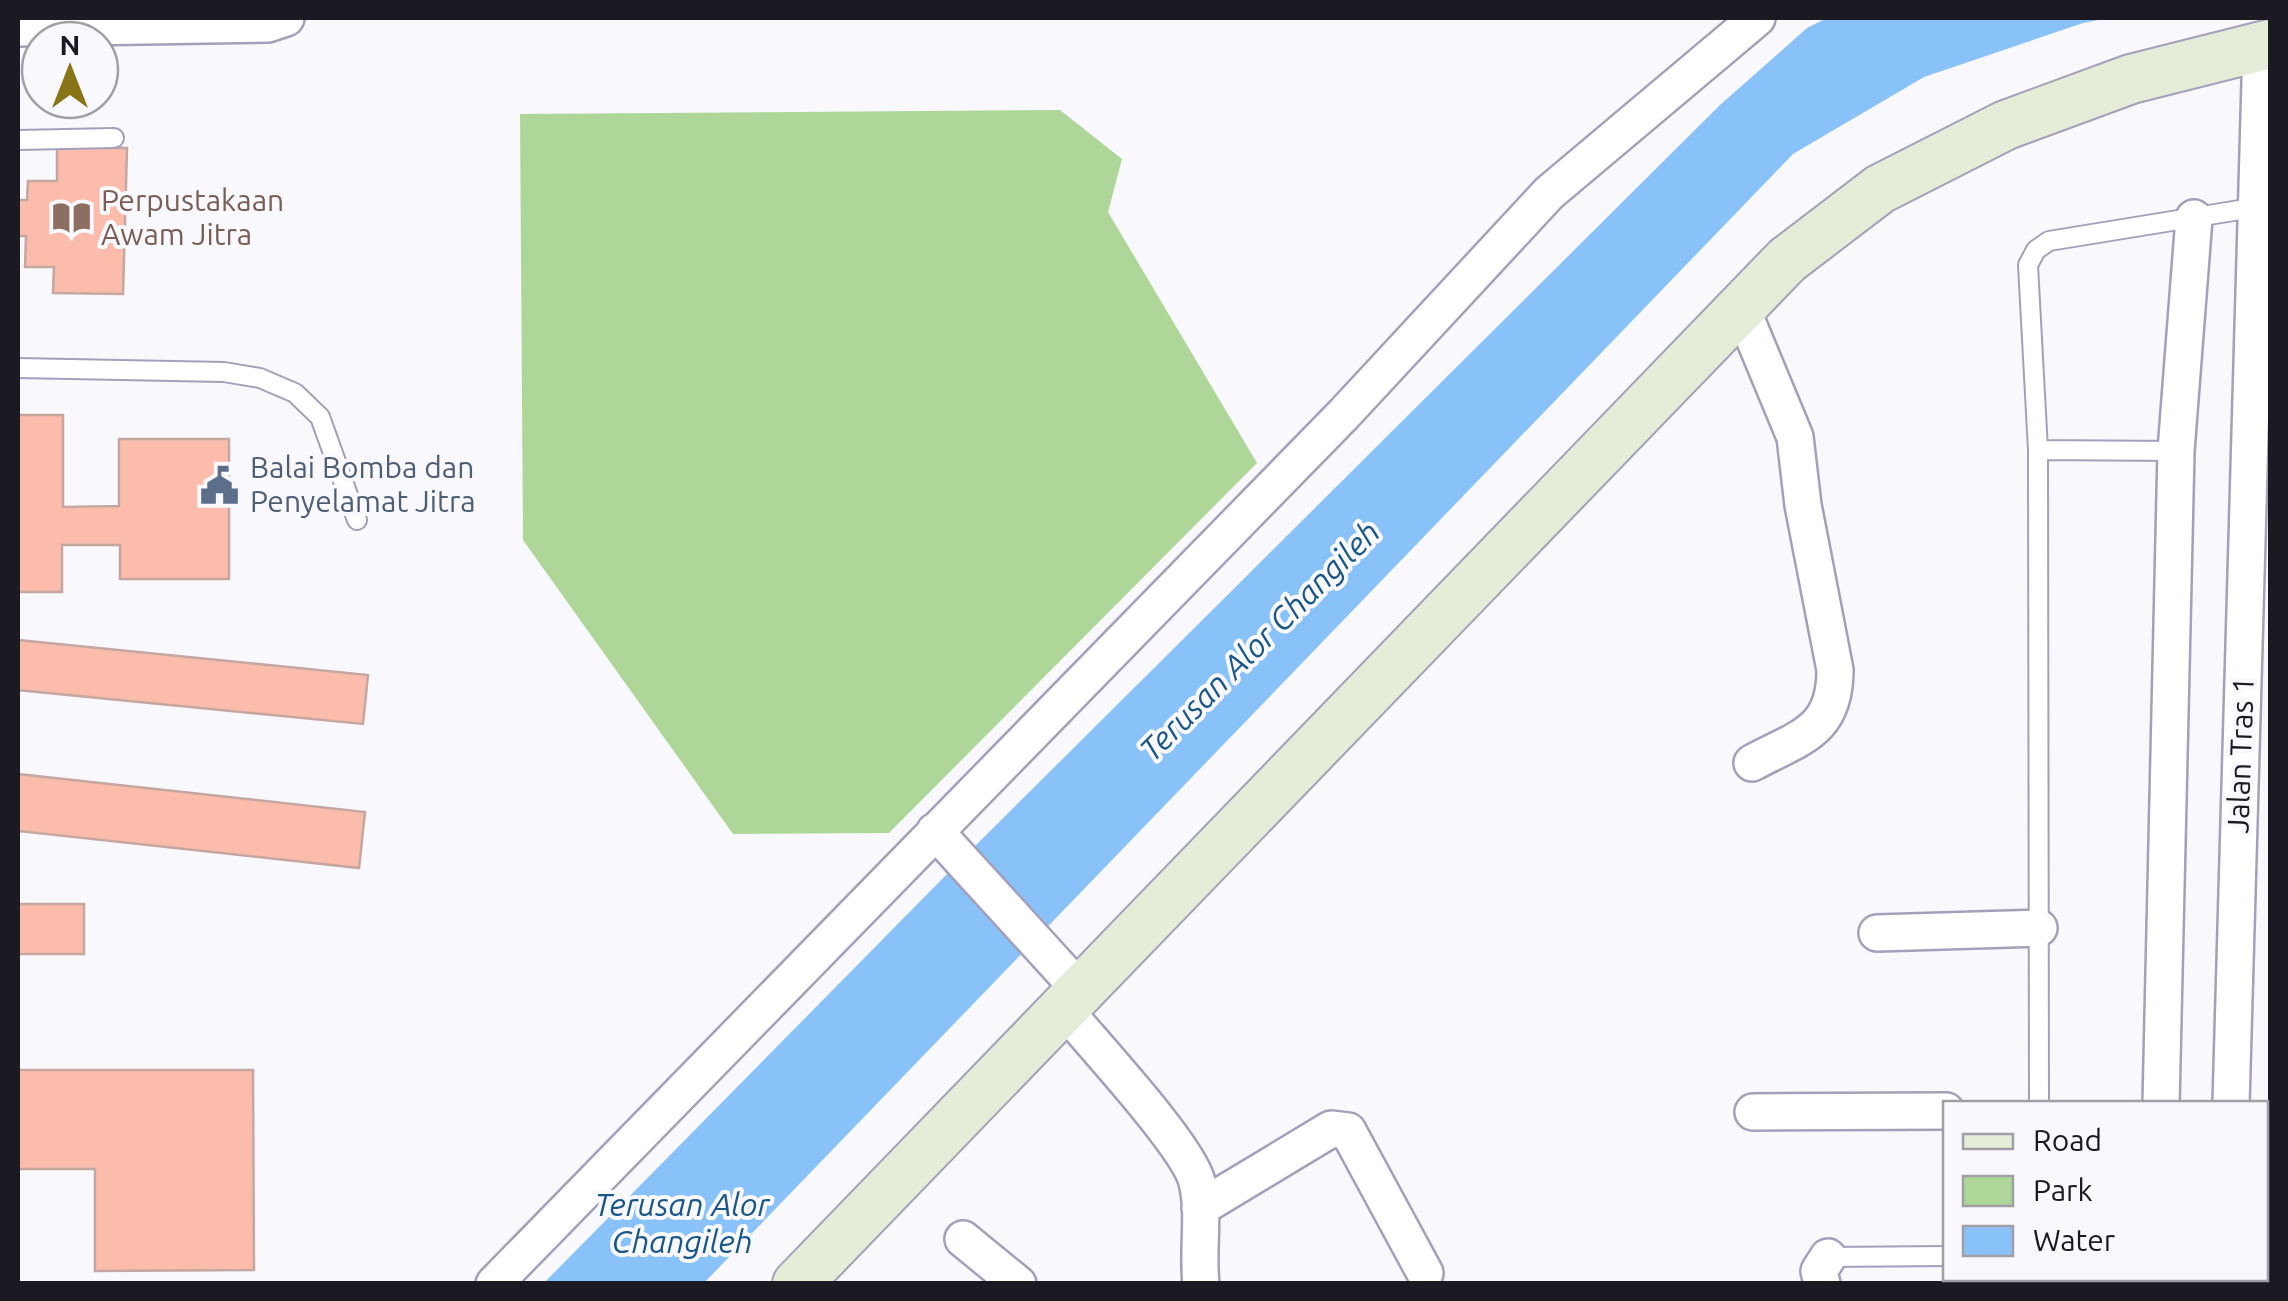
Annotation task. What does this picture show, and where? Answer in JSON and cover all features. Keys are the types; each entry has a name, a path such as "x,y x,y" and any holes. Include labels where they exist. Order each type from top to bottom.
{"street":[{"path":"18,28 268,24 286,18"},
{"path":"494,1284 947,843 1549,193 1756,18"},
{"path":"797,1284 1065,986 1786,260 1880,189 2006,125 2131,79 2266,45"},
{"name":"Jalan Tras 1","path":"2231,1101 2264,209 2266,45"},
{"path":"2160,1101 2176,451 2194,218"},
{"path":"1741,307 1795,438 1802,505 1835,670 1835,697 1826,718 1811,731 1752,764"},
{"path":"947,843 1065,986 1196,1178 1200,1208 1195,1281"},
{"path":"1877,934 2038,928"},
{"path":"1753,1112 1943,1111"},
{"path":"1200,1208 1331,1129 1348,1131 1424,1273"},
{"path":"963,1239 1018,1284"}],"lane":[{"path":"18,140 114,138"},
{"path":"2038,1101 2038,450 2028,265 2036,250 2049,241 2264,209"},
{"path":"18,368 224,372 260,378 294,394 320,417 357,520"},
{"path":"2038,450 2176,451"},
{"path":"1825,1270 1943,1256"}],"green space":[{"path":"1060,110 1122,159 1108,212 1257,463 889,833 733,834 523,540 520,114"}],"water":[{"name":"Terusan Alor Changileh","path":"1827,18 2109,18 2083,23 1924,77 1793,154 704,1283 543,1284 951,870 1720,105 1807,28"}],"building":[{"name":"Perpustakaan Awam Jitra","path":"57,146 127,148 123,294 53,293 54,267 25,267 26,236 18,236 18,200 27,200 28,181 57,181"},
{"path":"18,415 63,415 63,507 119,506 119,439 229,439 229,579 120,579 120,545 62,545 62,592 18,592"},
{"path":"18,640 368,675 363,724 18,690"},
{"path":"18,774 365,812 359,868 18,831"},
{"path":"18,904 84,904 84,954 18,954"},
{"path":"18,1070 253,1070 254,1270 95,1271 95,1169 18,1169"}],"place":[{"name":"Perpustakaan Awam Jitra","path":"71,218"},
{"name":"Balai Bomba dan Penyelamat Jitra","path":"220,485"}]}
